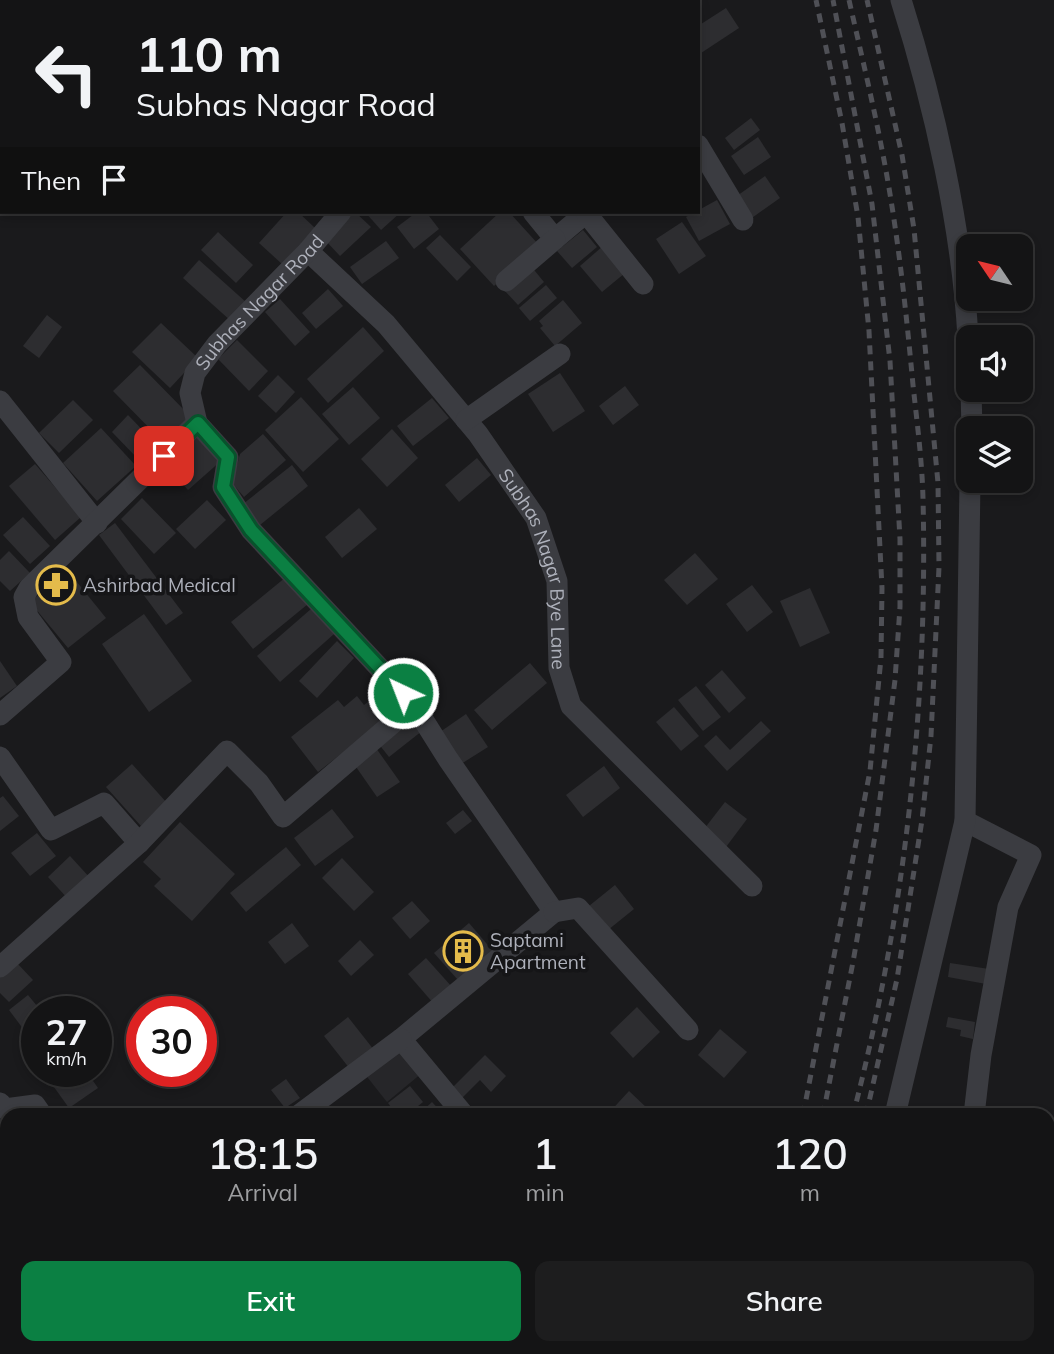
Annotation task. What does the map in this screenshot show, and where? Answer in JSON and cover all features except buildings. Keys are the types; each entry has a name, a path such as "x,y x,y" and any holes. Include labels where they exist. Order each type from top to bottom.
{"street":[{"path":"901,0 943,159 966,325"},
{"path":"700,148 743,220"},
{"name":"Subhas Nagar Road","path":"198,423 190,393 195,373 217,344 308,251 339,214"},
{"path":"535,214 555,239"},
{"path":"506,281 586,214"},
{"path":"588,214 643,284"},
{"name":"Subhas Nagar Bye Lane","path":"308,251 386,324 466,420 536,518 557,581 559,668 571,706 752,886"},
{"path":"466,420 560,354"},
{"path":"0,401 97,523"},
{"path":"0,715 61,662 28,617 23,597 39,577 198,423 228,457 223,487 251,530 414,705 554,912"},
{"path":"897,1108 965,821 970,493"},
{"path":"0,967 139,843 227,751 259,783 283,817 414,705"},
{"path":"0,757 51,830 104,803 139,843"},
{"path":"965,821 1031,855 1008,907 981,1055 975,1108"},
{"path":"309,1108 401,1040 554,912 578,908 688,1030"},
{"path":"401,1040 458,1108"},
{"path":"12,1108 34,1105 36,1108"}],"shaded area":[{"path":"400,1045 422,1073 387,1102 364,1073"}],"railway":[{"path":"804,1108 870,771 881,658 882,588 869,331 858,217 842,123 816,0"},
{"path":"824,1108 876,830 895,680 900,607 900,539 890,361 872,204 833,0"},
{"path":"849,0 880,140 897,244 922,470 924,575 917,731 899,886 887,963 855,1108"},
{"path":"867,0 902,155 914,229 938,483 939,567 931,736 922,820 897,979 868,1108"}],"place":[{"name":"Ashirbad Medical","path":"56,585"},
{"name":"Saptami Apartment","path":"463,951"}],"route":[{"path":"164,456 198,423 228,457 223,487 251,530 403,693"}]}
